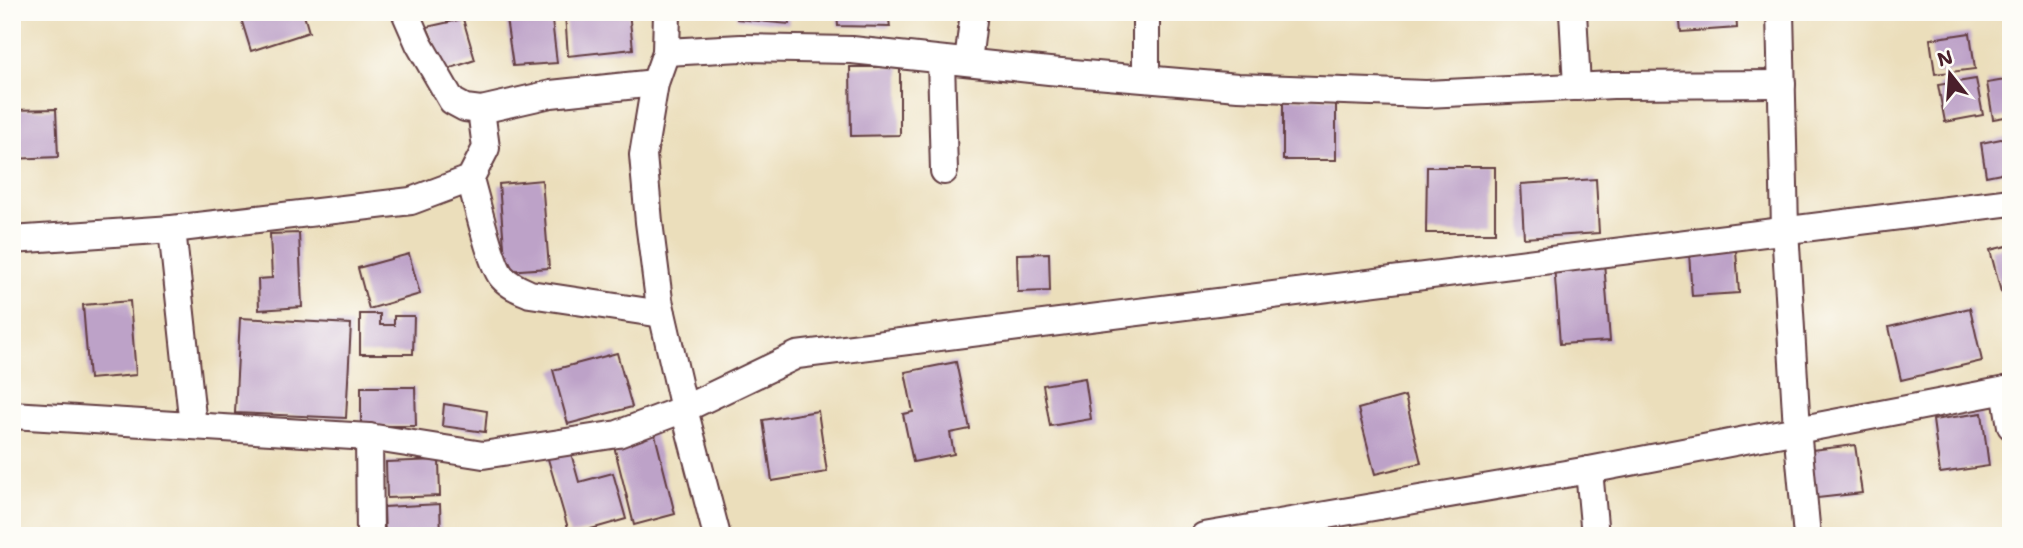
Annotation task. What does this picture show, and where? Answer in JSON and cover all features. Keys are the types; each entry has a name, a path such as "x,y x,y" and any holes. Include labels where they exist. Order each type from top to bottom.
{"street":[{"path":"405,12 419,44 452,101 465,108 481,110 551,94 655,83"},
{"path":"667,12 666,52 655,83 643,155 662,314 717,536"},
{"path":"968,62 974,12"},
{"path":"1146,12 1146,79"},
{"path":"1573,12 1577,87"},
{"path":"1780,12 1785,229 1797,429 1807,536"},
{"path":"666,52 741,48 852,50 1238,87 1426,94 1613,85 1782,84"},
{"path":"941,60 944,171"},
{"path":"12,240 172,229 411,201 470,179 486,148 481,110"},
{"path":"470,179 494,261 501,276 512,286 530,295 662,314"},
{"path":"12,415 369,437 483,456 618,434 684,409 797,355 2011,202"},
{"path":"172,229 194,426"},
{"path":"1204,536 1589,470 2008,390 2011,426"},
{"path":"369,437 370,536"},
{"path":"1589,470 1595,536"}],"building":[{"path":"239,12 312,12 304,15 309,32 251,51"},
{"path":"505,12 551,12 557,63 513,66"},
{"path":"629,12 633,49 568,56 565,14"},
{"path":"736,12 788,12 789,24 737,19"},
{"path":"837,12 888,12 890,27 838,26"},
{"path":"1679,12 1736,12 1737,28 1681,32"},
{"path":"463,19 475,60 445,70 427,27"},
{"path":"1970,33 1975,69 1935,74 1930,39"},
{"path":"850,67 900,67 900,135 851,136"},
{"path":"1976,79 1983,115 1945,122 1938,85"},
{"path":"2011,79 2011,116 1993,119 1987,83"},
{"path":"1336,98 1336,160 1283,160 1283,99"},
{"path":"56,109 58,157 12,159 12,110"},
{"path":"2011,137 2011,171 1986,176 1981,143"},
{"path":"1427,167 1495,167 1495,233 1426,233"},
{"path":"1596,179 1599,233 1524,238 1521,184"},
{"path":"542,180 549,268 506,271 499,184"},
{"path":"299,233 302,307 259,310 258,279 272,278 270,234"},
{"path":"2011,245 2011,289 2001,292 1990,250"},
{"path":"1736,250 1739,293 1692,296 1689,253"},
{"path":"1049,253 1050,291 1018,292 1017,254"},
{"path":"409,254 420,294 369,309 358,268"},
{"path":"1604,262 1610,341 1560,344 1554,265"},
{"path":"130,301 136,375 89,379 83,305"},
{"path":"1970,308 1982,361 1901,380 1889,327"},
{"path":"360,314 380,314 380,325 394,325 394,316 414,316 413,354 360,354"},
{"path":"240,318 351,324 346,418 235,413"},
{"path":"617,353 632,407 568,424 553,370"},
{"path":"956,362 970,429 950,433 954,454 913,462 903,414 913,412 905,372"},
{"path":"1085,378 1091,419 1050,426 1043,385"},
{"path":"361,387 415,387 416,426 361,426"},
{"path":"1405,396 1421,463 1375,474 1358,409"},
{"path":"444,404 487,411 485,432 442,426"},
{"path":"818,411 827,472 772,481 763,420"},
{"path":"1982,413 1989,466 1940,473 1933,420"},
{"path":"654,431 675,514 634,525 613,442"},
{"path":"1855,445 1862,493 1809,499 1803,451"},
{"path":"569,446 579,482 613,473 626,519 570,535 546,452"},
{"path":"439,460 440,496 387,498 386,462"},
{"path":"440,504 441,536 385,536 384,507"}]}
